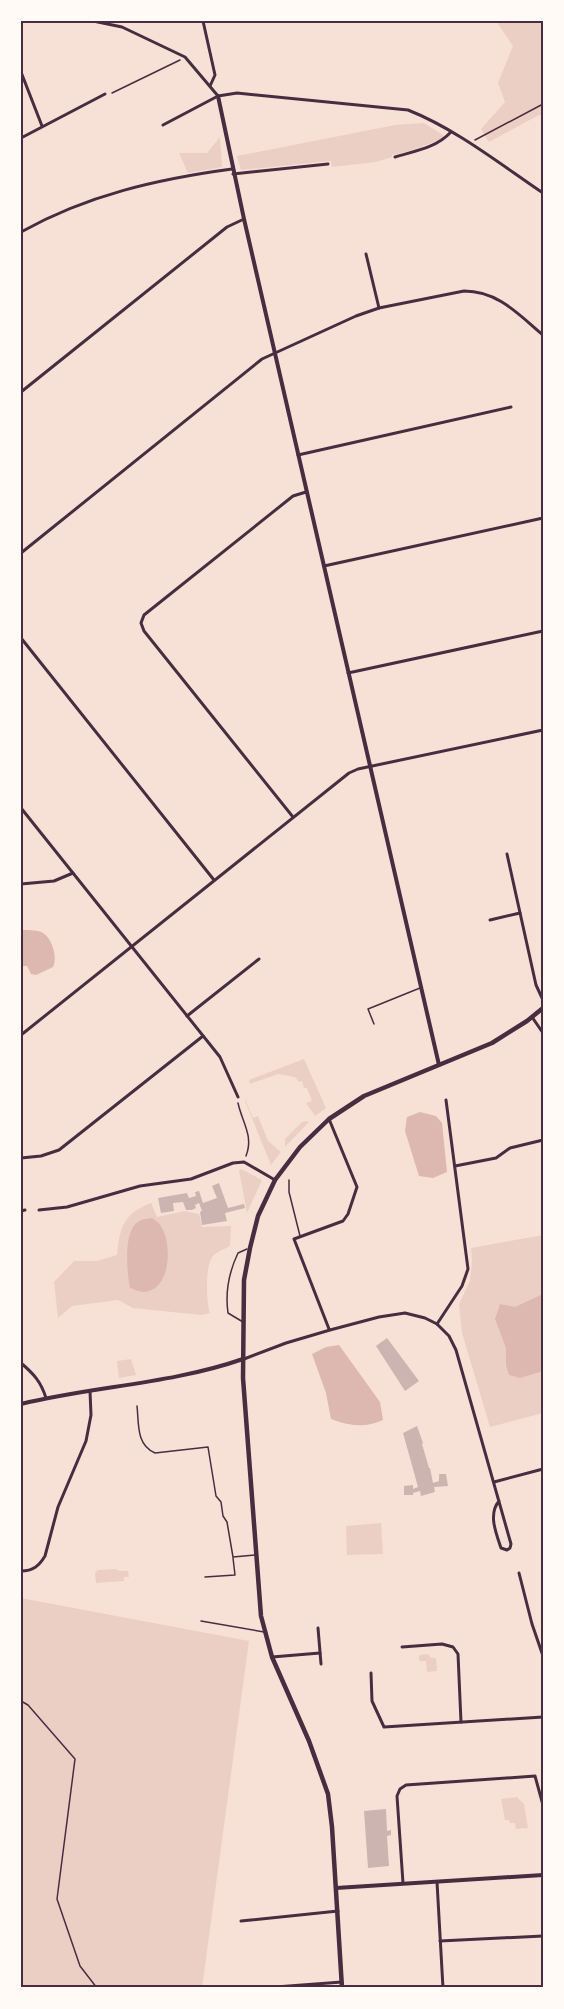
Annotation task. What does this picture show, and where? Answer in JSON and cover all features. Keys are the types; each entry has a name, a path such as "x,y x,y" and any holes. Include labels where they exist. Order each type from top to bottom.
{"main road":[{"path":"342,1985 332,1827 327,1790 309,1741 272,1657 261,1616 243,1359 244,1280 250,1248 258,1216 275,1180 300,1147 329,1119 364,1096 492,1043 543,1008"}],"street":[{"path":"93,21 122,27 185,57 218,96 306,492 439,1065"},
{"path":"203,21 215,75 210,86"},
{"path":"21,72 43,127"},
{"path":"163,125 218,96 237,93 408,110 423,116 469,143 543,193"},
{"path":"21,138 105,94"},
{"path":"395,157 435,145 443,141 451,132"},
{"path":"21,232 74,207 155,181 233,171 328,164"},
{"path":"21,392 227,227 244,219"},
{"path":"366,254 379,308"},
{"path":"21,553 262,359 275,355 328,328 379,308 464,291 477,291 505,302 543,335"},
{"path":"298,455 511,407"},
{"path":"293,817 144,631 141,623 144,615 293,496 306,492"},
{"path":"324,566 543,518"},
{"path":"348,673 543,631"},
{"path":"21,638 214,880"},
{"path":"21,1035 349,773 358,769 543,730"},
{"path":"21,808 220,1057 238,1097"},
{"path":"507,854 536,985 543,1000"},
{"path":"21,884 54,881 73,873"},
{"path":"490,920 520,913"},
{"path":"187,1016 259,959"},
{"path":"532,1017 543,1033"},
{"path":"21,1158 41,1156 59,1150 202,1036"},
{"path":"437,1324 462,1286 468,1269 446,1100"},
{"path":"329,1119 357,1187 348,1214 343,1221 294,1239 330,1330"},
{"path":"455,1166 496,1158 520,1144 543,1140"},
{"path":"39,1210 67,1207 140,1186 191,1179 234,1163 244,1162 275,1180"},
{"path":"21,1404 196,1373 330,1330 379,1317 405,1313 437,1324 449,1336 456,1350 494,1482 511,1544 507,1550 501,1548 492,1515 499,1501"},
{"path":"21,1364 36,1376 46,1398"},
{"path":"21,1571 33,1569 41,1563 45,1556 58,1508 86,1441 91,1414 90,1391"},
{"path":"494,1482 543,1469"},
{"path":"519,1572 543,1656"},
{"path":"318,1628 321,1664"},
{"path":"402,1647 442,1644 453,1647 458,1654 461,1722"},
{"path":"272,1657 320,1653"},
{"path":"371,1674 372,1701 384,1727 543,1717"},
{"path":"402,1883 397,1796 400,1789 406,1785 535,1776 543,1805"},
{"path":"336,1888 543,1875"},
{"path":"437,1882 443,1988"},
{"path":"241,1921 338,1911"},
{"path":"440,1941 543,1936"},
{"path":"262,1988 342,1985"}],"lane":[{"path":"374,1024 368,1009 420,987"},
{"path":"289,1180 288,1186 300,1237"},
{"path":"243,1322 228,1313 227,1300 231,1268 238,1253 250,1248"},
{"path":"137,1406 142,1443 148,1450 155,1453 207,1447 216,1496 221,1502 223,1516 227,1522 235,1575 204,1577"},
{"path":"233,1557 256,1555"},
{"path":"201,1621 265,1632"}],"path":[{"path":"105,94 112,93 185,57"},
{"path":"469,143 543,104"},
{"path":"238,1097 238,1105 249,1136 249,1148 244,1162"},
{"path":"21,1701 28,1705 75,1759 57,1899 80,1966 97,1988"}],"shaded area":[{"path":"496,21 543,21 543,116 539,115 489,142 481,129 505,102 498,83 513,46"},
{"path":"424,123 443,135 442,139 376,162 332,167 331,161 241,170 237,156 395,125"},
{"path":"220,137 222,167 188,173 179,153 207,153"},
{"path":"21,930 39,931 45,934 51,942 54,953 53,967 36,975 31,974 27,966 23,966"},
{"path":"304,1059 326,1108 315,1116 306,1103 312,1101 307,1088 304,1088 302,1081 299,1082 295,1077 278,1074 250,1084 249,1080"},
{"path":"249,1098 246,1101 253,1118 258,1116 268,1141 281,1152 271,1165 245,1101"},
{"path":"420,1112 436,1116 442,1123 447,1172 433,1178 419,1176 405,1131 407,1117"},
{"path":"302,1122 309,1122 285,1147 285,1139"},
{"path":"239,1170 262,1180 247,1213"},
{"path":"151,1203 157,1217 185,1211 199,1214 202,1227 231,1226 230,1246 219,1251 210,1260 207,1293 210,1313 201,1315 133,1308 118,1300 72,1306 58,1318 54,1282 74,1261 97,1261 117,1255 125,1223 134,1212"},
{"path":"152,1218 160,1225 165,1236 167,1266 160,1284 142,1292 130,1288 127,1263 128,1243 133,1227 141,1220"},
{"path":"543,1235 543,1413 490,1427 462,1333 459,1304 470,1281 471,1248"},
{"path":"543,1294 543,1371 520,1378 509,1375 506,1365 506,1348 495,1319 500,1304 515,1307"},
{"path":"339,1345 380,1402 383,1420 357,1425 331,1419 326,1393 312,1354 326,1347"},
{"path":"131,1359 136,1375 119,1378 117,1361"},
{"path":"381,1523 383,1554 347,1555 346,1526"},
{"path":"98,1570 128,1571 129,1577 124,1577 124,1581 96,1583 95,1573"},
{"path":"21,1598 249,1641 202,1988 21,1988"},
{"path":"428,1654 431,1658 436,1658 437,1671 427,1672 426,1661 419,1661 419,1655"},
{"path":"517,1797 524,1804 528,1828 516,1829 515,1823 505,1820 501,1799"}],"building":[{"path":"219,1183 228,1208 244,1204 245,1208 225,1213 227,1221 202,1225 200,1212 202,1211 199,1203 195,1205 196,1208 186,1210 183,1202 173,1203 174,1211 161,1213 158,1198 187,1193 189,1198 196,1196 195,1192 199,1191 203,1203 217,1198 212,1186"},
{"path":"387,1338 419,1381 405,1391 376,1346"},
{"path":"417,1426 433,1483 439,1481 439,1474 446,1474 448,1486 434,1487 435,1492 421,1496 420,1491 413,1495 404,1495 404,1486 413,1485 413,1489 418,1487 403,1433"},
{"path":"386,1809 387,1831 391,1830 391,1835 387,1836 389,1866 368,1868 364,1811"}]}
